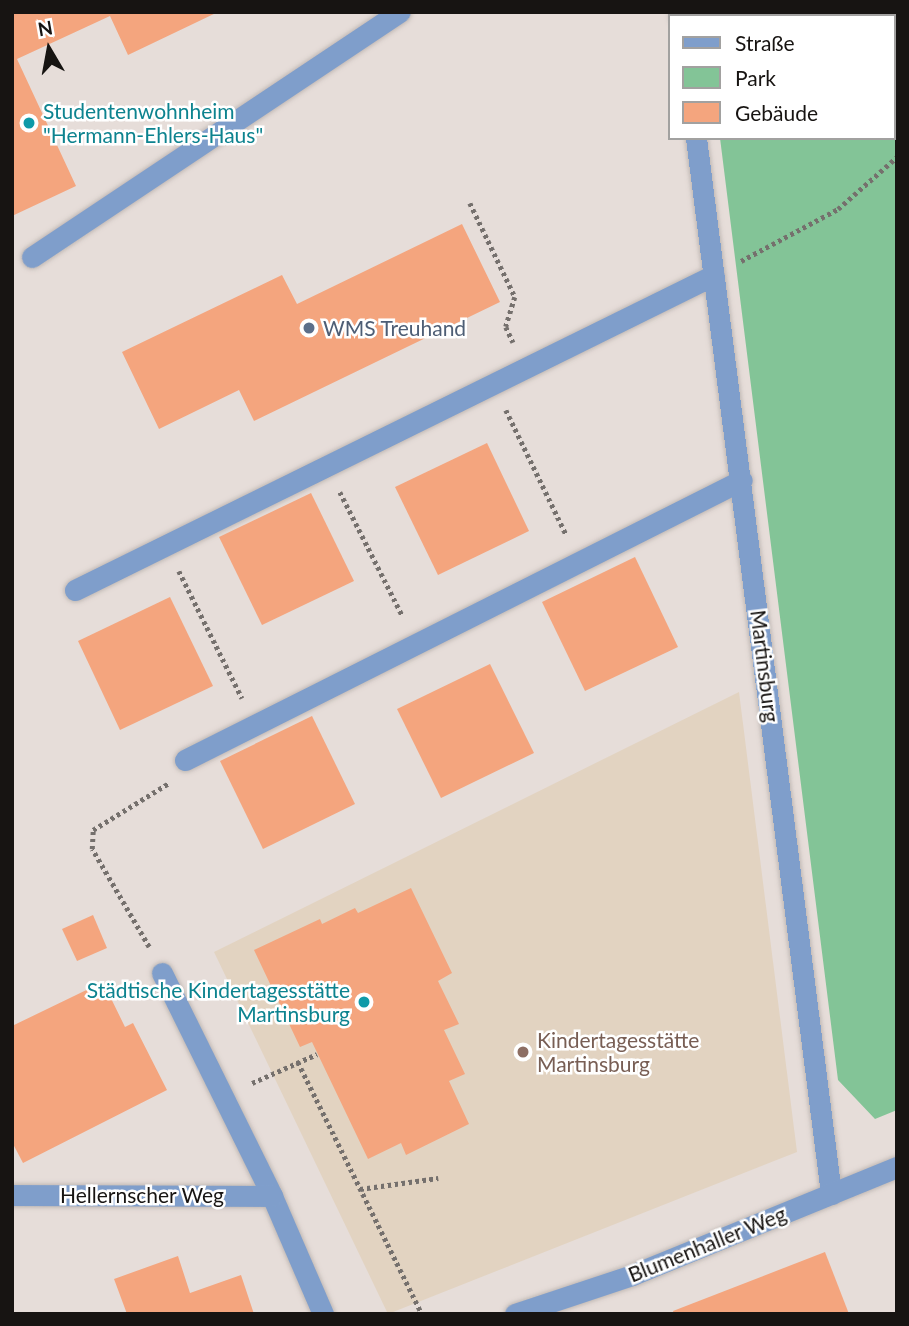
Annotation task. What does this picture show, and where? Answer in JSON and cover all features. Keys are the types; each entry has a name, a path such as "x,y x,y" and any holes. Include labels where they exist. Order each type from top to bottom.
{"street":[{"path":"32,257 400,12"},
{"name":"Martinsburg","path":"696,140 742,480 831,1194"},
{"path":"75,590 714,275"},
{"path":"185,761 742,480"},
{"path":"162,973 271,1196 323,1314"},
{"name":"Blumenhaller Weg","path":"515,1314 632,1275 897,1167"},
{"name":"Hellernscher Weg","path":"12,1195 271,1196"}],"path":[{"path":"714,275 838,209 897,158"},
{"path":"470,203 515,297 506,327 526,368"},
{"path":"493,384 580,562"},
{"path":"327,466 416,644"},
{"path":"166,546 256,725"},
{"path":"162,973 128,903 92,849 93,830 164,789"},
{"path":"222,1097 317,1054"},
{"path":"298,1062 422,1314"},
{"path":"360,1189 438,1178"}],"shaded area":[{"name":"Kindertagesstätte Martinsburg","path":"739,692 797,1152 388,1314 214,952"}],"green space":[{"path":"704,12 897,12 897,1110 875,1119 838,1080 720,140 895,140 895,14"}],"building":[{"name":"Studentenwohnheim \"Hermann-Ehlers-Haus\"","path":"12,12 218,12 128,55 110,16 17,59 76,186 12,216"},
{"name":"WMS Treuhand","path":"462,224 500,302 254,421 239,390 159,429 122,352 282,275 297,304"},
{"path":"487,443 529,531 438,575 395,487"},
{"path":"311,493 354,581 262,625 219,537"},
{"path":"635,557 678,647 585,691 542,602"},
{"path":"170,597 213,686 120,730 78,641"},
{"path":"490,664 534,753 441,798 397,709"},
{"path":"312,716 355,804 263,849 220,761"},
{"name":"Städtische Kindertagesstätte Martinsburg","path":"411,888 452,973 438,981 459,1024 444,1030 465,1074 449,1081 469,1124 406,1155 401,1143 368,1159 312,1042 300,1047 254,950 320,919 322,924 355,908 358,913"},
{"path":"93,915 107,948 77,961 62,929"},
{"path":"103,982 125,1027 133,1023 167,1090 23,1163 12,1142 12,1026"},
{"path":"825,1252 849,1314 674,1314 673,1311"},
{"path":"178,1256 190,1293 241,1275 254,1314 127,1314 114,1279"}],"place":[{"name":"Studentenwohnheim \"Hermann-Ehlers-Haus\"","path":"29,123"},
{"name":"WMS Treuhand","path":"309,328"},
{"name":"Städtische Kindertagesstätte Martinsburg","path":"364,1002"},
{"name":"Kindertagesstätte Martinsburg","path":"523,1052"}]}
